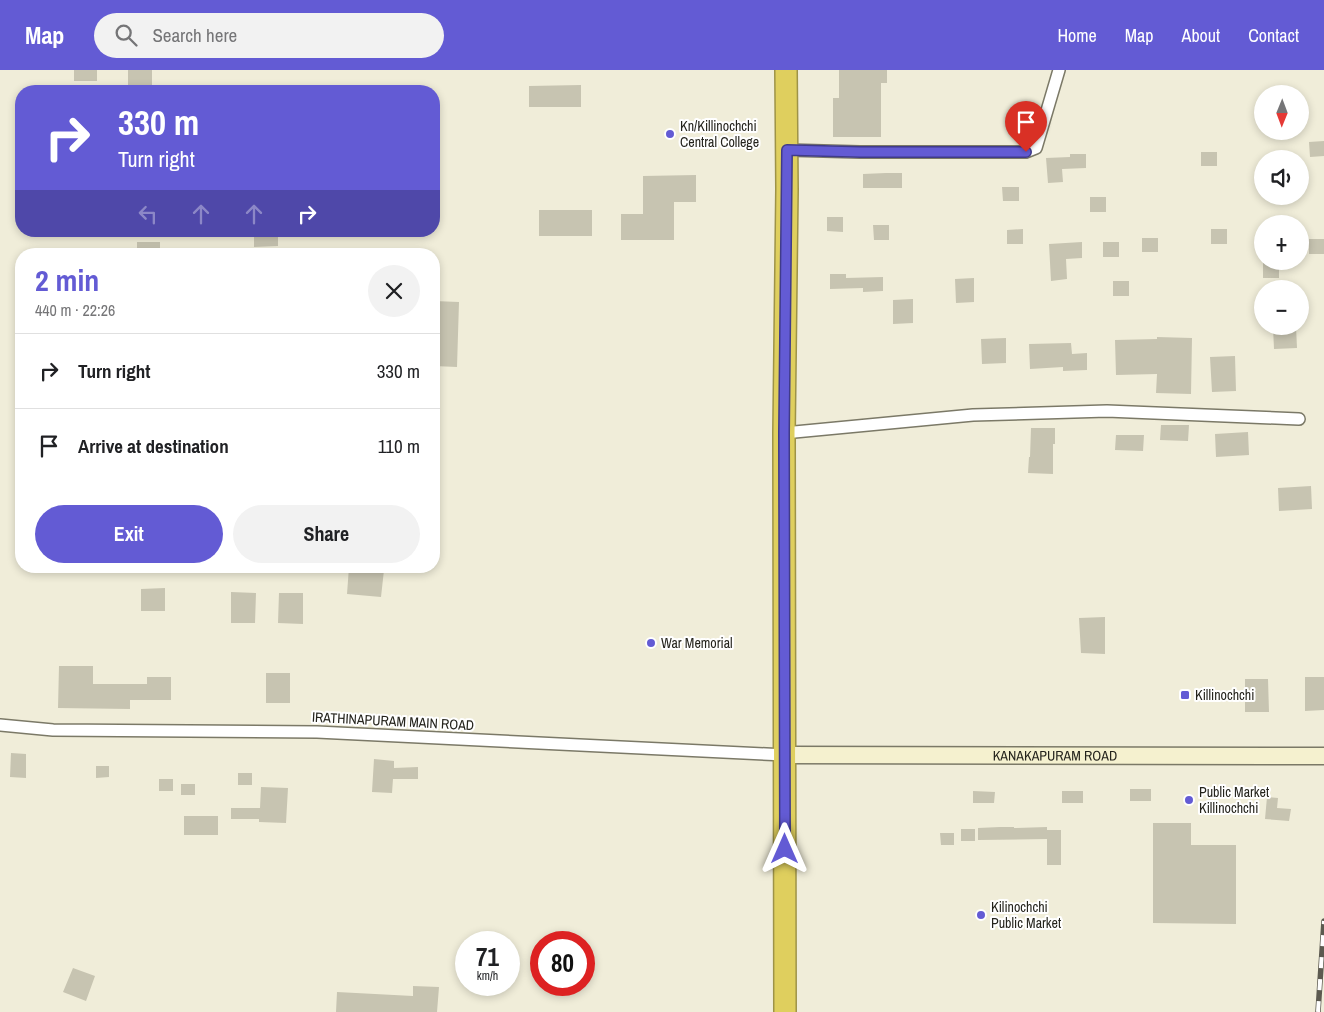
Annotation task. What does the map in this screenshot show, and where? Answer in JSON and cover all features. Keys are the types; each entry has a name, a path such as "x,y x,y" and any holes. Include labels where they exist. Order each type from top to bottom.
{"highway":[{"path":"785,1012 784,433 786,70"}],"street":[{"path":"787,150 1026,152 1036,148 1059,70"},
{"path":"784,433 973,415 1107,411 1298,420"},
{"name":"IRATHINAPURAM MAIN ROAD","path":"0,725 53,730 317,732 785,755"},
{"name":"KANAKAPURAM ROAD","path":"785,755 1324,756"}],"building":[{"path":"74,70 97,70 97,81 74,81"},
{"path":"128,70 152,70 152,85 128,85"},
{"path":"839,70 887,70 887,83 881,83 881,137 833,137 833,98 839,98"},
{"path":"581,85 581,107 529,107 529,86"},
{"path":"1324,141 1324,156 1310,157 1309,142"},
{"path":"1201,152 1217,152 1217,166 1201,166"},
{"path":"1070,154 1086,154 1086,168 1062,169 1063,182 1048,183 1046,158 1070,157"},
{"path":"902,173 902,188 863,188 863,174"},
{"path":"696,175 696,202 674,202 674,240 621,240 621,214 643,214 643,176"},
{"path":"1002,187 1019,187 1019,201 1003,201"},
{"path":"1090,197 1106,197 1106,212 1090,212"},
{"path":"539,210 592,210 592,236 539,236"},
{"path":"827,217 843,217 843,232 827,231"},
{"path":"873,225 889,225 889,240 874,240"},
{"path":"1023,229 1023,244 1007,244 1007,230"},
{"path":"1211,229 1227,229 1227,244 1211,244"},
{"path":"254,237 278,237 278,246 254,247"},
{"path":"1142,238 1158,238 1158,252 1142,252"},
{"path":"1309,239 1324,239 1324,254 1309,254"},
{"path":"137,242 160,242 160,248 137,248"},
{"path":"1082,242 1082,258 1066,259 1067,279 1051,281 1049,244"},
{"path":"1103,242 1119,242 1119,257 1103,257"},
{"path":"1263,270 1279,270 1279,278 1263,278"},
{"path":"830,274 846,274 846,278 883,277 883,291 863,292 863,288 830,289"},
{"path":"974,278 974,302 956,303 955,279"},
{"path":"1113,281 1129,281 1129,296 1113,296"},
{"path":"913,299 913,323 893,324 893,300"},
{"path":"440,301 459,302 457,367 440,366"},
{"path":"1273,335 1296,335 1297,348 1274,349"},
{"path":"1157,337 1192,338 1191,394 1156,393 1157,374 1116,375 1115,340 1157,339"},
{"path":"1006,338 1006,363 982,364 981,339"},
{"path":"1071,343 1072,354 1087,353 1087,370 1063,371 1063,367 1030,369 1029,344"},
{"path":"1235,356 1236,391 1212,392 1210,357"},
{"path":"1161,425 1189,425 1188,441 1160,440"},
{"path":"1031,428 1055,428 1053,474 1028,473"},
{"path":"1248,432 1249,455 1216,457 1215,434"},
{"path":"1116,435 1144,435 1143,451 1115,450"},
{"path":"1311,486 1312,509 1279,511 1278,488"},
{"path":"349,573 384,573 381,597 347,594"},
{"path":"165,588 165,611 141,611 141,589"},
{"path":"231,592 256,593 255,623 231,623"},
{"path":"279,593 303,593 303,624 278,623"},
{"path":"1105,617 1105,654 1081,653 1079,618"},
{"path":"59,666 93,666 93,684 147,684 147,677 171,677 171,700 130,700 130,709 58,708"},
{"path":"266,673 290,673 290,703 266,703"},
{"path":"1305,677 1324,677 1324,710 1305,711"},
{"path":"1245,679 1268,679 1269,712 1245,712"},
{"path":"11,753 26,754 26,778 10,777"},
{"path":"374,759 394,761 394,768 418,767 418,779 393,779 392,793 372,792"},
{"path":"96,766 109,766 109,777 96,778"},
{"path":"238,773 252,773 252,785 238,785"},
{"path":"159,779 173,779 173,791 159,791"},
{"path":"181,784 195,784 195,795 181,795"},
{"path":"261,787 288,788 286,823 259,822 259,819 231,819 231,808 260,808"},
{"path":"1130,789 1151,789 1151,801 1130,801"},
{"path":"973,791 995,792 994,803 973,803"},
{"path":"1062,791 1083,791 1083,803 1062,803"},
{"path":"1267,797 1278,798 1277,808 1291,809 1289,821 1265,819"},
{"path":"184,816 218,816 218,835 184,835"},
{"path":"1153,823 1191,823 1191,845 1236,845 1236,924 1153,923"},
{"path":"1047,827 1047,830 1061,830 1061,865 1047,865 1047,839 978,840 978,828"},
{"path":"961,829 975,829 975,841 961,841"},
{"path":"940,833 954,833 954,845 941,845"},
{"path":"73,968 95,976 86,1001 63,992"},
{"path":"413,986 439,987 437,1012 336,1012 337,992 413,996"}],"railway":[{"path":"1318,1012 1324,921"}],"place":[{"name":"Kn/Killinochchi Central College","path":"670,134"},
{"name":"War Memorial","path":"651,643"},
{"name":"Killinochchi","path":"1185,695"},
{"name":"Public Market Killinochchi","path":"1189,800"},
{"name":"Kilinochchi Public Market","path":"981,915"}],"route":[{"path":"785,849 784,433 787,150 1026,152"}]}
